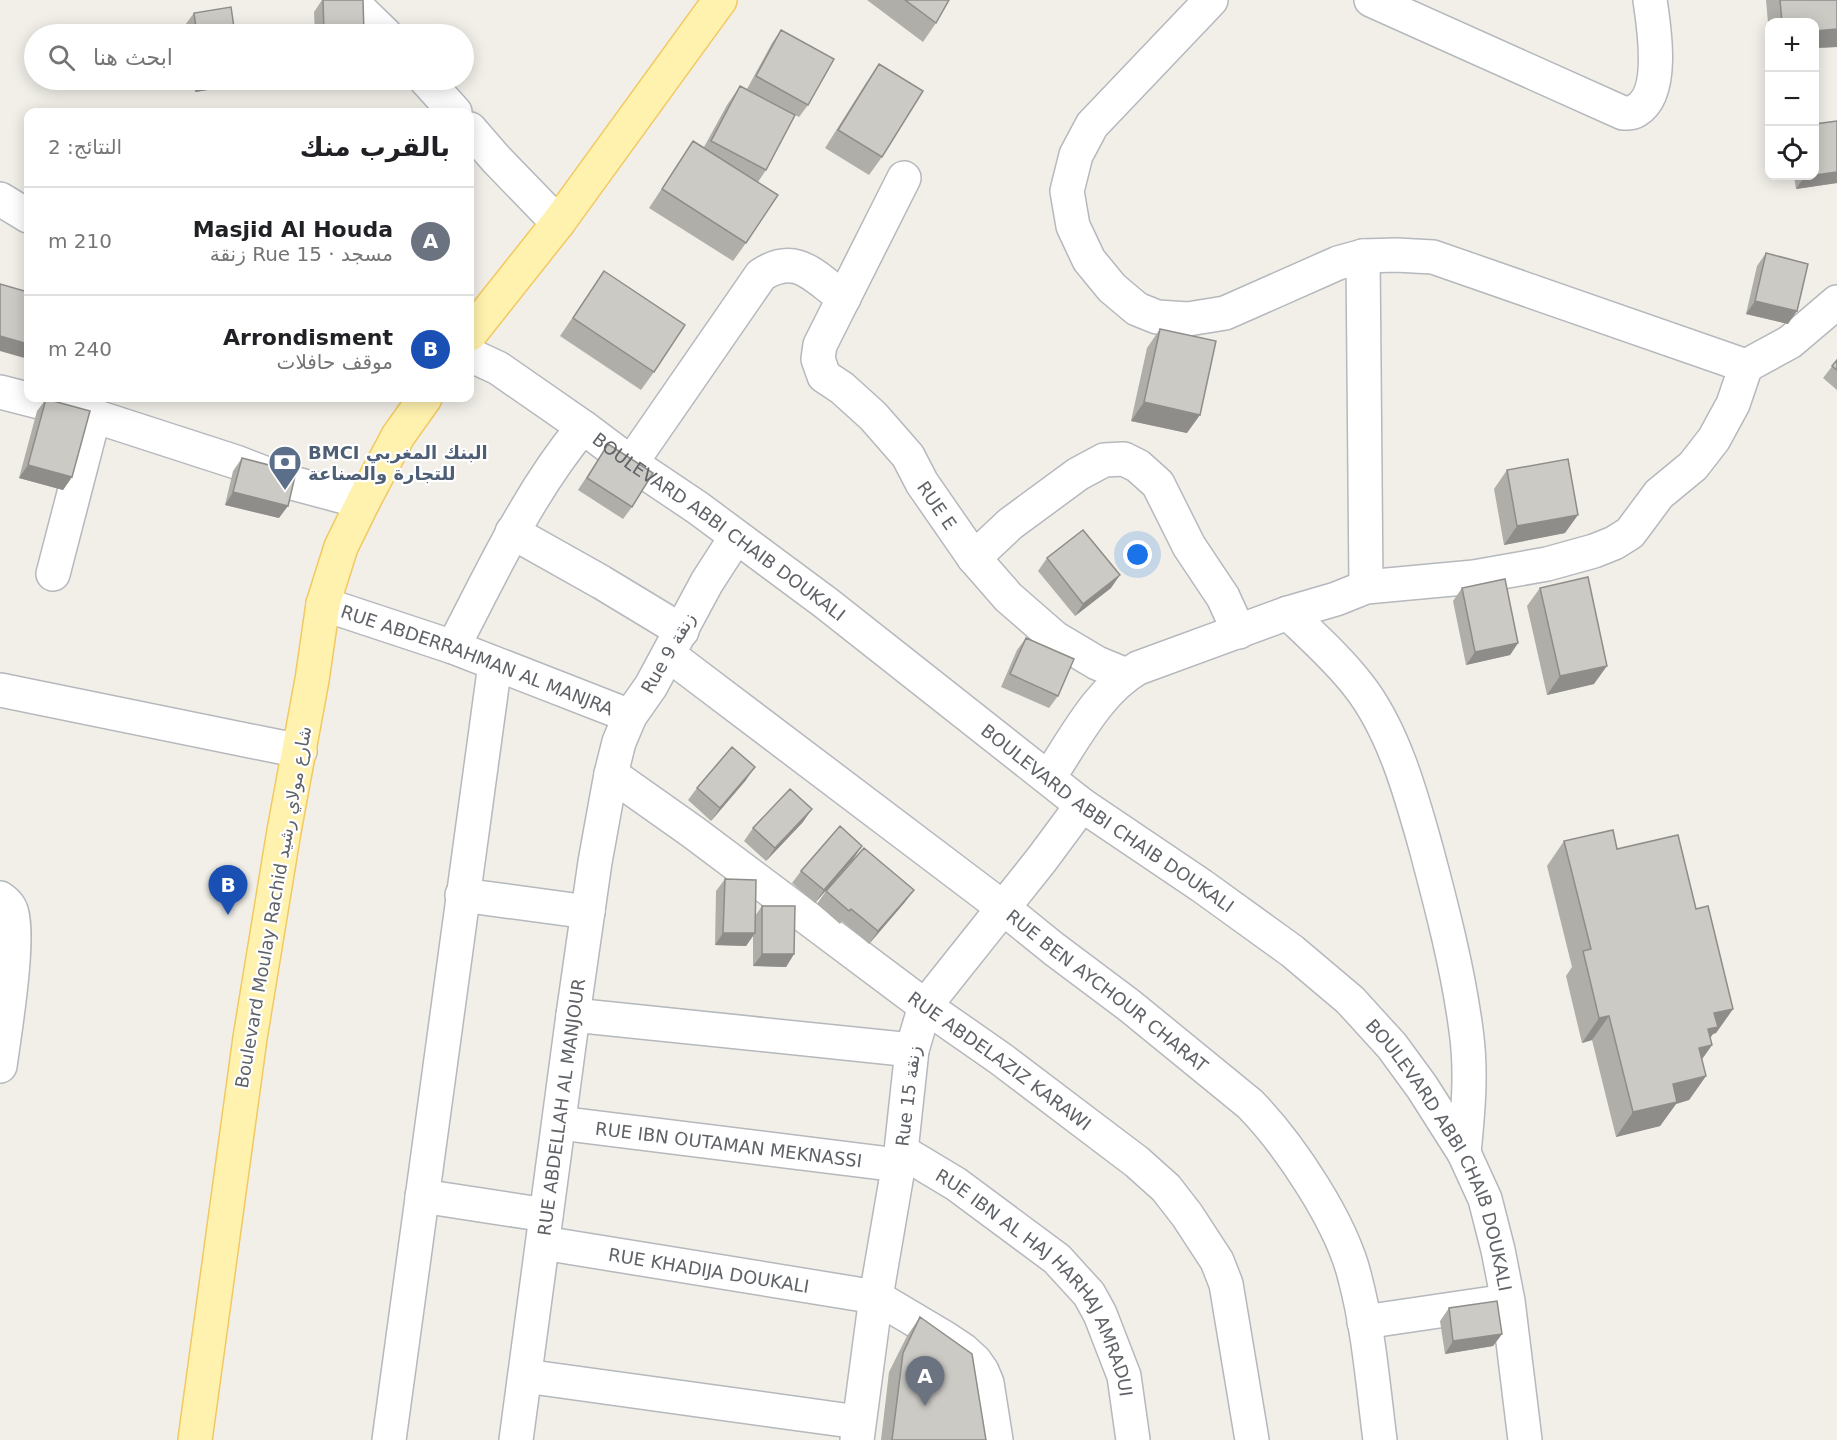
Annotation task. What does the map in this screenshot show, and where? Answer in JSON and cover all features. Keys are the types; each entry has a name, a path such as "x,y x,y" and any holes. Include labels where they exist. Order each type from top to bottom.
{"main road":[{"path":"474,329 558,223 720,0"},
{"name":"Boulevard Moulay Rachid شارع مولاي رشيد","path":"195,1440 250,1038 323,604 341,547 363,502 398,436 422,402"}],"street":[{"path":"350,0 375,24"},
{"path":"1211,0 1092,125 1076,154 1067,191 1073,226 1089,260 1112,288 1137,309 1157,317 1188,319 1225,313 1338,263 1363,256 1433,257 1746,366"},
{"path":"1371,0 1623,113 1638,110 1645,103 1650,92 1655,70 1656,44 1650,0"},
{"path":"435,90 451,108"},
{"path":"474,139 483,162 558,223"},
{"name":"RUE E","path":"904,178 820,345 818,359 820,369 824,376 842,388 873,416 908,456 922,483 974,558 1008,597 1055,638 1096,663 1126,675"},
{"path":"0,199 24,214"},
{"path":"1363,256 1366,587"},
{"path":"631,463 761,275 771,268 783,265 805,269 843,298"},
{"path":"1049,777 1115,684 1126,675 1156,661 1366,587 1474,578 1547,564 1614,543 1630,533 1659,494 1693,466 1714,439 1734,404 1746,366 1790,342 1837,302"},
{"name":"BOULEVARD ABBI CHAIB DOUKALI","path":"474,357 498,368 631,463 699,508 826,603 1082,804 1283,944 1350,1000 1392,1046 1410,1070 1464,1153 1485,1199 1508,1301 1525,1440"},
{"path":"0,392 24,398"},
{"path":"39,402 94,416 236,462 285,481 363,502"},
{"path":"53,574 94,416"},
{"path":"453,647 512,532 550,468 583,427"},
{"path":"974,558 1010,524 1078,474 1104,460 1124,459 1138,466 1158,484 1189,546 1223,597 1239,632"},
{"name":"RUE BEN AYCHOUR CHARAT","path":"512,532 601,582 1054,950 1172,1040 1263,1117 1316,1193 1345,1246 1355,1277 1364,1322 1380,1440"},
{"name":"Rue 9 زنقة","path":"611,774 619,742 630,716 651,686 707,582 736,537"},
{"name":"RUE ABDERRAHMAN AL MANJRA","path":"323,604 453,647 630,716"},
{"path":"1288,613 1359,685 1388,737 1411,797 1448,931 1467,1032 1470,1090 1464,1153"},
{"path":"389,1440 495,664"},
{"path":"0,690 300,751"},
{"name":"RUE ABDELLAH AL MANJOUR","path":"516,1440 573,1015 611,774"},
{"name":"RUE ABDELAZIZ KARAWI","path":"611,774 693,832 925,1006 1001,1059 1137,1162 1166,1188 1217,1261 1226,1284 1252,1440"},
{"name":"Rue 15 زنقة","path":"858,1431 876,1297 899,1158 912,1050 925,1006 1042,859 1082,804"},
{"path":"462,895 588,912"},
{"path":"0,898 11,909 14,926 12,975 0,1066"},
{"path":"573,1015 912,1050"},
{"name":"RUE IBN OUTAMAN MEKNASSI","path":"559,1123 899,1158"},
{"name":"RUE IBN AL HAJ HARHAJ AMRADUI","path":"899,1158 956,1184 1057,1259 1089,1294 1100,1314 1124,1376 1133,1440"},
{"name":"RUE KHADIJA DOUKALI","path":"422,1196 544,1229 876,1297"},
{"path":"876,1297 945,1338 975,1361 987,1383 996,1440"},
{"path":"1364,1322 1508,1301"},
{"path":"525,1376 858,1431"}],"building":[{"path":"323,0 363,0 364,24 324,24"},
{"path":"905,0 949,0 936,23"},
{"path":"1780,0 1837,0 1837,29 1819,31 1819,18 1782,18"},
{"path":"231,7 234,24 196,24 194,13"},
{"path":"781,30 834,59 808,105 756,76"},
{"path":"879,64 923,91 882,157 838,130"},
{"path":"740,86 795,115 766,170 711,141"},
{"path":"1837,121 1837,172 1819,174 1819,123"},
{"path":"693,141 778,195 746,243 662,189"},
{"path":"1766,253 1808,264 1797,311 1755,301"},
{"path":"604,271 685,325 654,372 573,318"},
{"path":"0,284 24,291 24,343 0,336"},
{"path":"1160,329 1216,341 1200,415 1144,402"},
{"path":"1837,360 1837,370 1832,366"},
{"path":"45,402 57,402 90,411 72,477 28,465"},
{"path":"608,444 653,473 632,507 587,478"},
{"path":"242,458 296,472 288,506 233,492"},
{"path":"1568,459 1578,515 1517,526 1507,470"},
{"path":"1083,530 1120,575 1083,604 1047,558"},
{"path":"1588,577 1607,666 1560,676 1540,588"},
{"path":"1505,579 1518,643 1475,652 1462,588"},
{"path":"1026,638 1074,659 1058,696 1010,674"},
{"path":"732,747 755,767 720,808 697,788"},
{"path":"790,789 812,809 775,848 753,828"},
{"path":"840,826 862,846 824,890 801,871"},
{"path":"1613,830 1617,849 1678,835 1696,909 1708,906 1733,1009 1714,1013 1718,1027 1708,1029 1712,1045 1699,1048 1706,1076 1673,1084 1677,1102 1633,1112 1609,1016 1599,1018 1583,951 1591,949 1564,841"},
{"path":"864,848 914,890 878,931 851,909 849,911 826,891"},
{"path":"725,879 756,880 755,933 723,933"},
{"path":"762,906 795,906 794,954 762,954"},
{"path":"1497,1301 1502,1334 1453,1341 1449,1308"},
{"path":"920,1317 972,1354 986,1440 892,1440 903,1353"}],"place":[{"name":"BMCI البنك المغربي للتجارة والصناعة","path":"285,491"},
{"name":"Arrondisment","path":"228,915"},
{"name":"Masjid Al Houda","path":"925,1406"}]}
